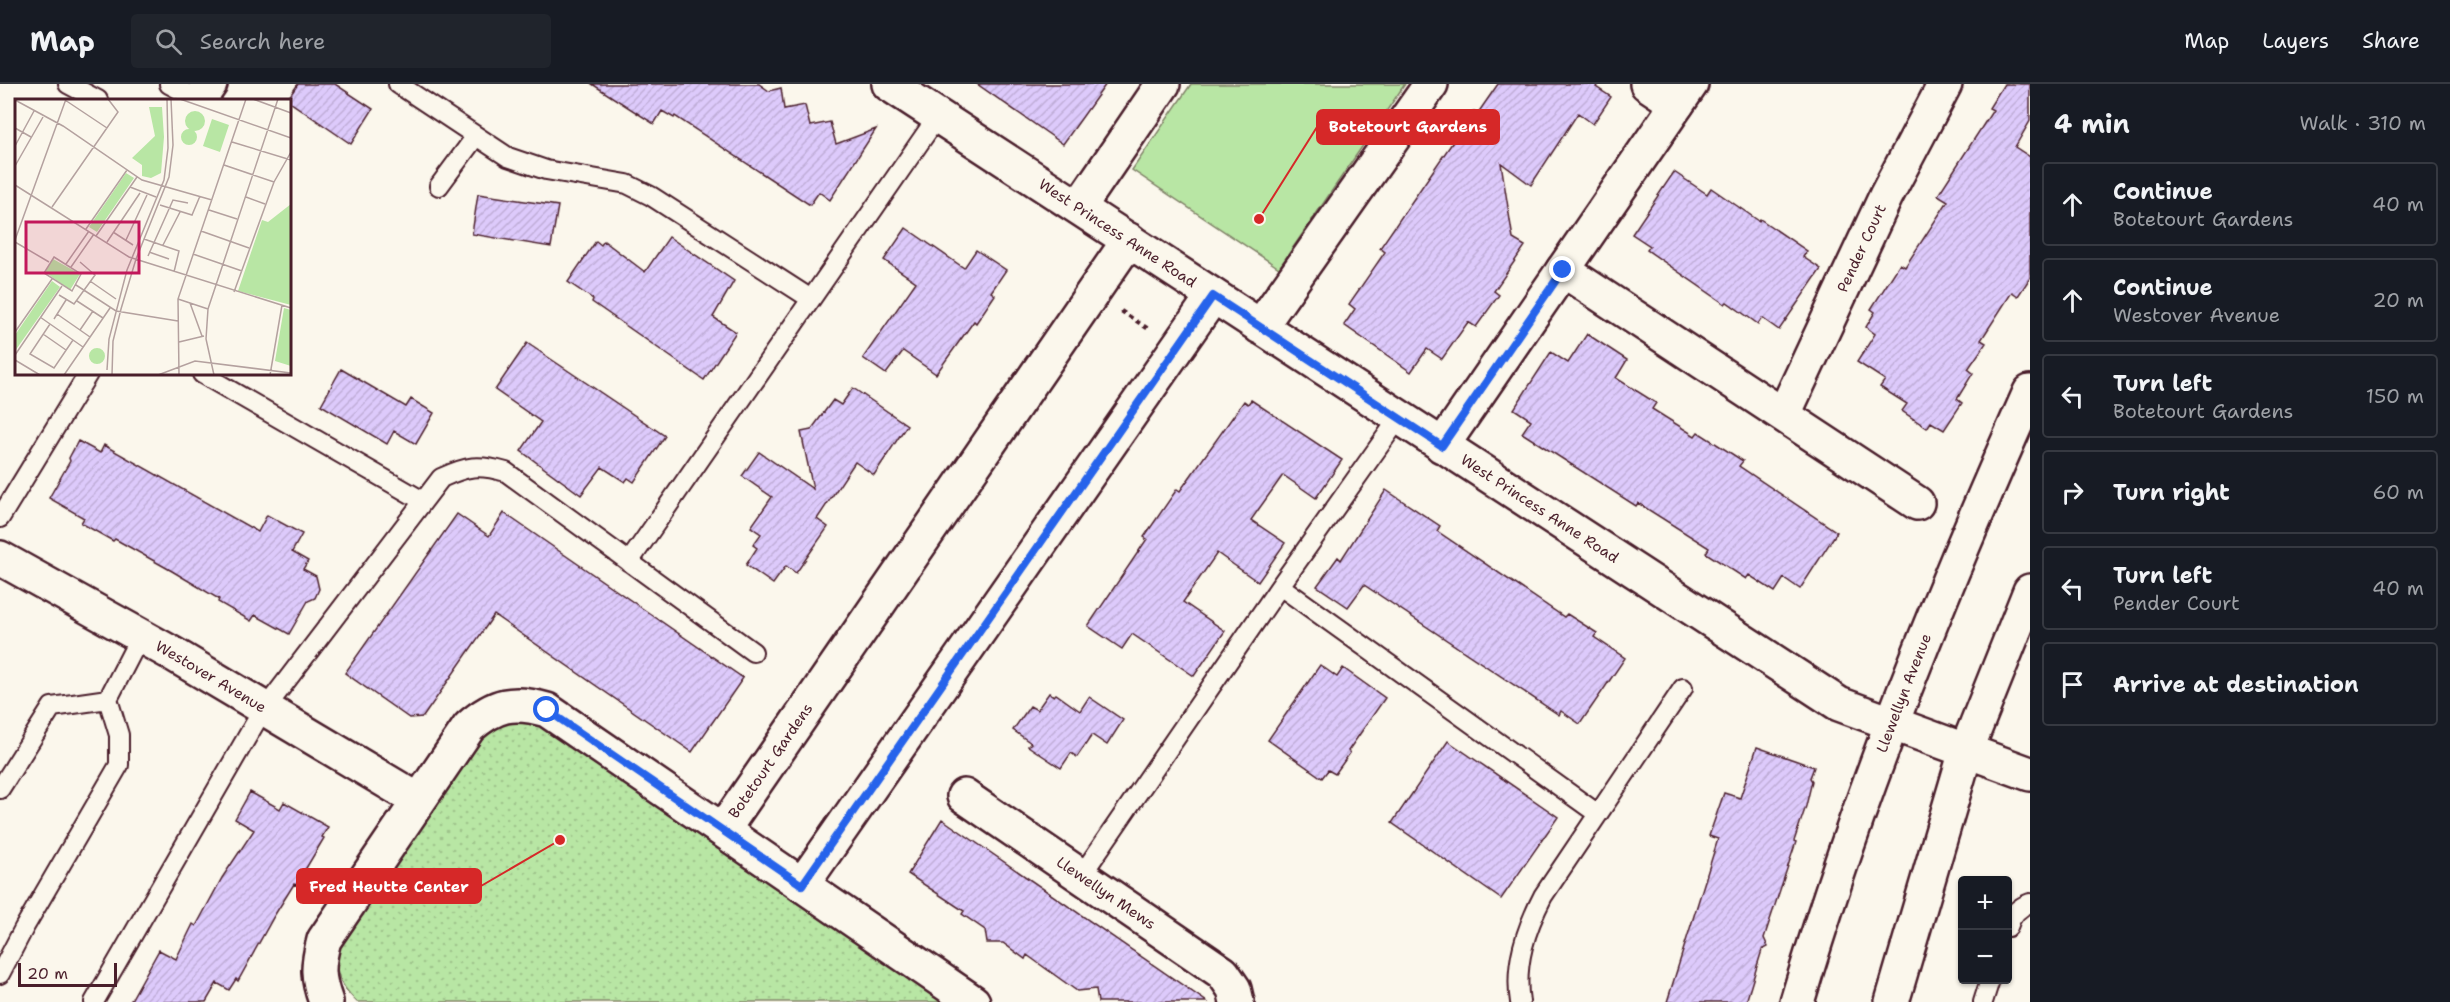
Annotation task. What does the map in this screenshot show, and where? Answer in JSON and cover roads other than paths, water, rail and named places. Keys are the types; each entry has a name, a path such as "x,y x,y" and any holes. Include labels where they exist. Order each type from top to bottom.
{"street":[{"path":"200,99 210,84"},
{"path":"1079,207 1162,84"},
{"path":"1260,327 1431,84"},
{"path":"1442,446 1684,94 1647,84"},
{"name":"Pender Court","path":"1784,414 1886,196 1945,84"},
{"name":"West Princess Anne Road","path":"898,86 938,116 1839,704 2030,774"},
{"name":"Botetourt Gardens","path":"326,1002 318,971 324,940 469,727 486,712 507,705 529,705 547,710 723,830 1129,240"},
{"path":"1563,270 1917,503"},
{"path":"802,885 1213,296"},
{"name":"Llewellyn Avenue","path":"1797,1002 1848,843 1936,607 2030,392"},
{"name":"Westover Avenue","path":"0,558 141,636 418,800"},
{"path":"1892,1002 1966,751 2030,591"},
{"name":"Llewellyn Mews","path":"963,796 1223,973 1234,988 1237,1002"},
{"path":"723,830 973,1002"}],"lane":[{"path":"68,84 96,99"},
{"path":"169,84 197,99"},
{"path":"399,84 508,157 546,170 627,184 651,196 811,300"},
{"path":"629,562 938,116"},
{"path":"439,186 476,136"},
{"path":"0,518 87,375"},
{"path":"204,375 423,501"},
{"path":"1081,876 1280,586 1399,418"},
{"path":"93,1002 253,726 441,478 464,468 485,466 506,472 753,652"},
{"path":"1280,586 1598,814"},
{"path":"0,974 24,928 119,765 119,735 108,699 141,636"},
{"path":"1520,1002 1518,991 1520,956 1530,921 1543,896 1683,688"},
{"path":"0,789 52,707 108,699"},
{"path":"2012,916 2023,905 2030,903"},
{"path":"1983,1002 1989,984"}],"place":[{"name":"Botetourt Gardens","path":"1259,219"},
{"name":"Fred Heutte Center","path":"560,840"}]}
